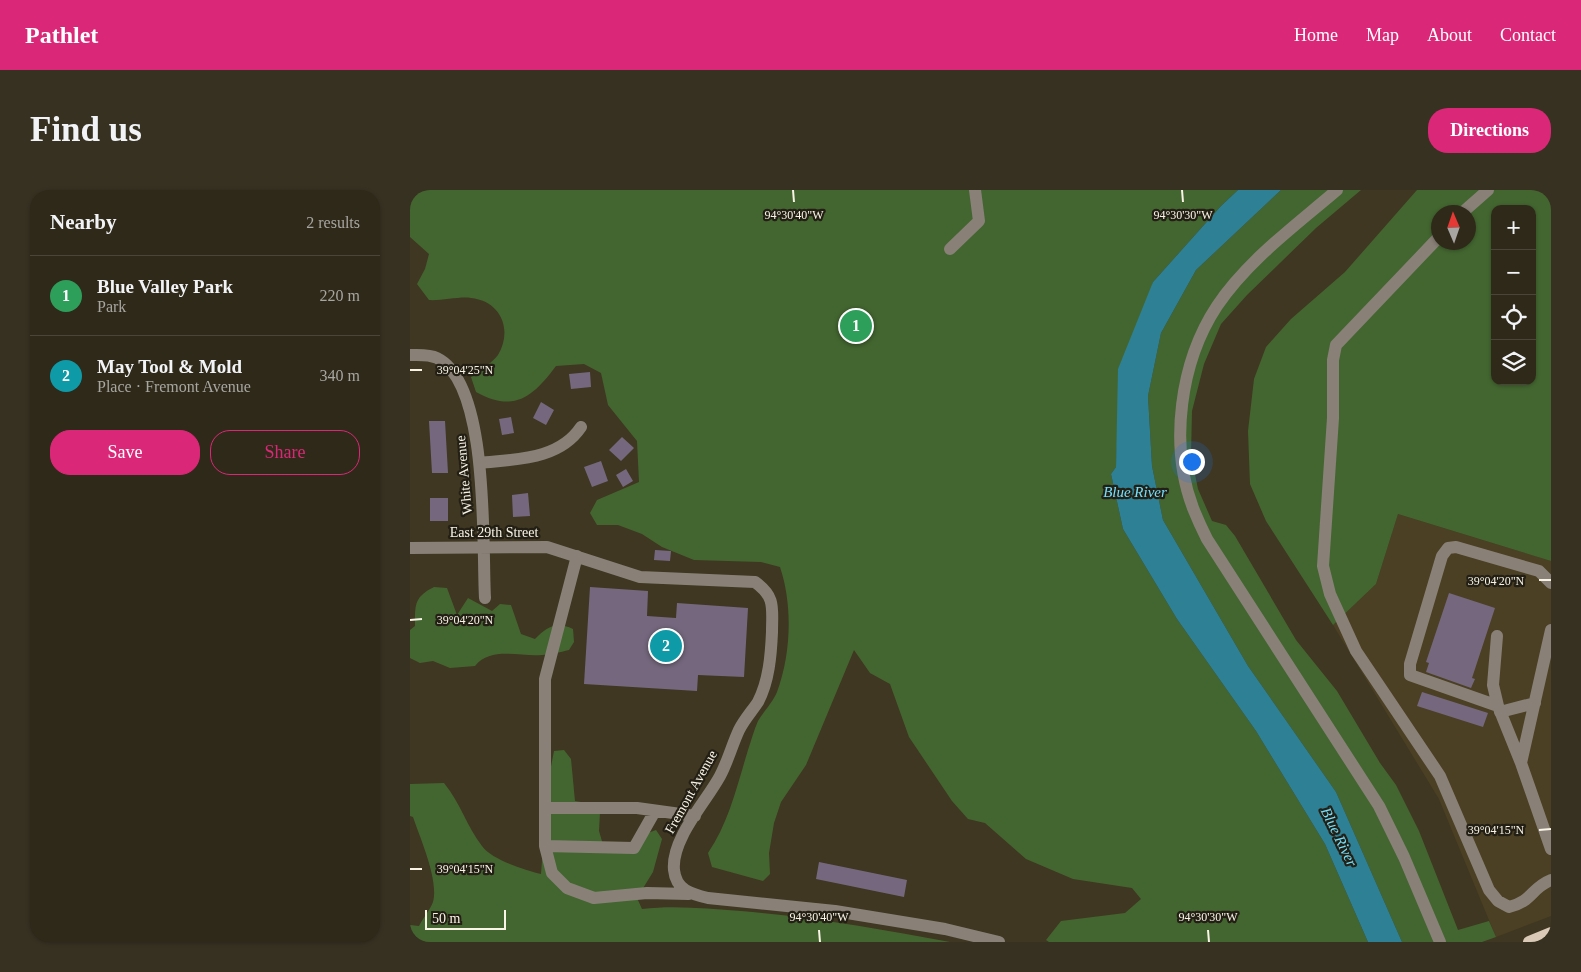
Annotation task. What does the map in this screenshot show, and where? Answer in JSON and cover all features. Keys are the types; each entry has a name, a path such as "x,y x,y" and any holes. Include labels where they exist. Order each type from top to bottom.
{"main road":[{"path":"1529,942 1551,933"}],"street":[{"path":"950,248 980,220 975,190"},
{"path":"1337,190 1259,257 1217,306 1200,338 1188,375 1181,412 1181,448 1192,506 1207,539 1379,806 1404,857 1440,942"},
{"path":"1470,205 1488,190"},
{"path":"1431,245 1336,345 1333,360 1333,418 1324,566 1330,594 1341,622 1356,651 1440,776 1489,890 1498,902 1508,907 1524,904 1543,883 1551,880"},
{"name":"White Avenue","path":"410,355 432,356 451,368 463,392 475,429 480,463 485,598"},
{"path":"480,463 527,458 543,454 573,439 581,427"},
{"path":"1535,703 1499,709 1410,675 1410,664 1442,556 1448,548 1456,546 1538,571 1551,583"},
{"name":"East 29th Street","path":"410,548 547,547 577,556"},
{"path":"577,556 545,679 545,846 552,873 567,888 594,898 647,893 689,894 708,898 835,911 945,929 999,942"},
{"name":"Fremont Avenue","path":"577,556 640,577 755,582 767,591 772,608 769,670 759,700 740,728 720,776 695,816 676,853 674,870 678,885 689,894"},
{"path":"1521,763 1551,630"},
{"path":"1497,636 1492,685 1499,709 1521,763 1551,849"},
{"path":"545,808 637,808 695,816"},
{"path":"545,846 634,848 654,811"}],"shaded area":[{"path":"1398,514 1551,561 1551,916 1496,937 1439,799 1333,625 1376,584"}],"green space":[{"path":"410,190 1238,190 1221,206 1153,282 1117,445 1116,467 1111,474 1123,529 1177,619 1256,731 1325,844 1368,942 1049,942 1046,940 1061,921 1125,913 1141,899 1132,888 1073,879 1026,859 985,823 968,819 952,801 909,737 890,684 870,673 854,650 806,765 781,802 774,823 769,853 770,874 763,881 712,867 708,853 727,816 755,728 777,692 782,677 789,630 787,598 780,567 761,562 694,560 662,547 642,534 618,525 597,525 590,513 597,500 639,482 637,441 608,405 601,373 584,364 556,366 548,377 531,393 512,401 489,398 476,392 471,377 498,355 504,336 504,327 497,311 481,300 456,298 429,300 417,284 425,269 429,254 410,237"},
{"path":"1281,190 1361,190 1316,228 1247,295 1221,324 1204,364 1192,411 1191,455 1198,489 1212,521 1226,525 1235,536 1296,640 1337,691 1380,763 1396,785 1419,831 1458,930 1489,921 1496,937 1482,942 1402,942 1336,792 1248,666 1163,520 1152,466 1148,396 1161,333 1196,270"},
{"path":"1417,190 1551,190 1551,561 1398,514 1376,584 1333,625 1266,521 1250,484 1248,431 1254,379 1266,347 1291,319 1345,272"},
{"path":"434,587 447,588 457,615 468,598 492,611 500,604 511,605 521,634 535,639 548,628 557,625 573,629 574,642 569,650 545,655 497,654 489,656 475,666 450,668 433,661 420,663 410,658 410,630 415,626 416,607 419,598"},
{"path":"564,750 571,759 575,801 593,804 600,812 599,831 604,848 618,852 640,836 656,830 662,839 653,872 637,898 642,909 667,907 741,911 846,924 950,942 410,942 410,925 419,926 432,905 434,893 428,859 413,817 410,816 410,784 444,783 455,798 477,839 487,851 509,864 541,874 548,782 554,751"}],"water":[{"name":"Blue River","path":"1238,190 1281,190 1196,270 1161,333 1148,396 1152,466 1163,520 1248,666 1336,792 1402,942 1368,942 1325,844 1256,731 1177,619 1123,529 1111,474 1116,467 1118,369 1153,282 1221,206"}],"building":[{"path":"590,372 591,387 571,389 569,374"},
{"path":"541,402 554,410 546,425 533,418"},
{"path":"511,417 514,433 502,435 499,419"},
{"path":"429,421 445,421 448,473 432,473"},
{"path":"622,437 634,448 621,461 609,450"},
{"path":"601,461 608,481 592,487 584,467"},
{"path":"626,469 633,481 623,487 616,475"},
{"path":"528,493 530,516 513,517 512,495"},
{"path":"430,498 448,498 448,521 430,521"},
{"path":"655,550 671,551 670,561 654,560"},
{"path":"590,587 648,591 647,616 676,618 677,603 748,608 744,677 698,675 697,691 584,684"},
{"path":"1449,593 1495,608 1472,678 1475,679 1471,688 1426,672 1429,663 1426,662"},
{"path":"1422,692 1488,713 1483,727 1417,706"},
{"path":"819,862 907,880 904,897 816,879"}],"place":[{"name":"Blue Valley Park","path":"856,326"},
{"name":"May Tool & Mold","path":"666,646"}]}
